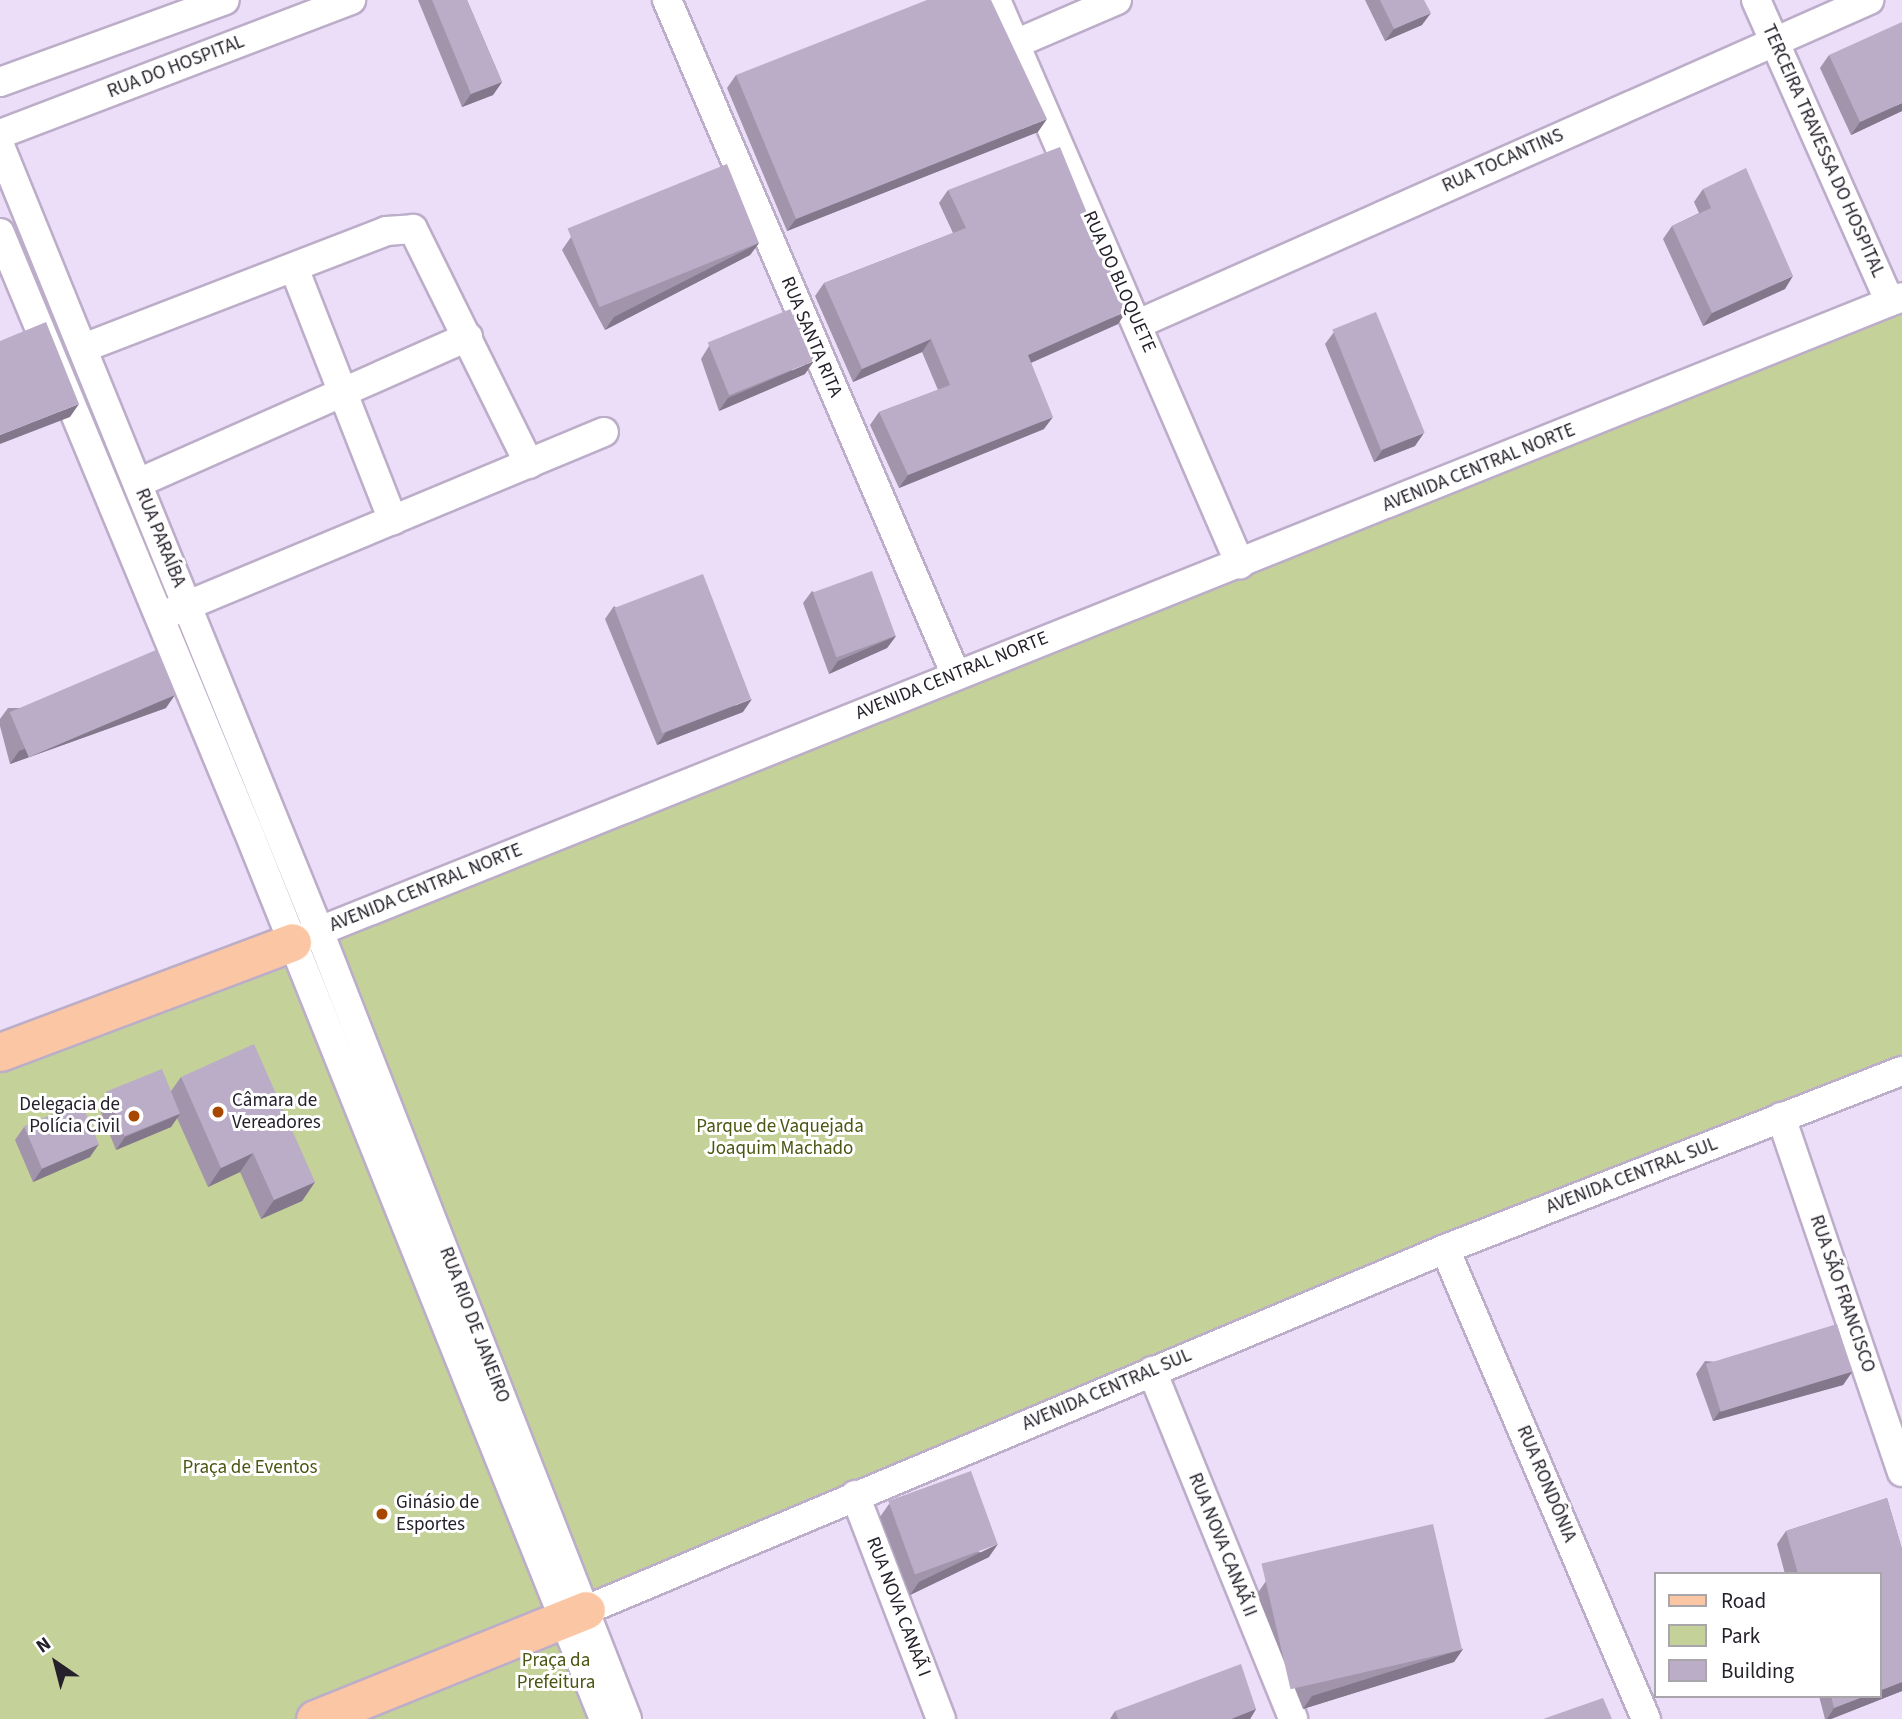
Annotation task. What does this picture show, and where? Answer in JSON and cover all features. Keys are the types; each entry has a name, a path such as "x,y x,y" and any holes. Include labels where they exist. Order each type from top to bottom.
{"main road":[{"name":"AVENIDA CENTRAL NORTE","path":"0,1052 305,937"},
{"name":"AVENIDA CENTRAL SUL","path":"316,1719 576,1614"}],"street":[{"path":"0,82 225,0"},
{"name":"RUA DO HOSPITAL","path":"0,134 351,0"},
{"name":"RUA SANTA RITA","path":"667,0 955,673"},
{"name":"RUA DO BLOQUETE","path":"996,0 1240,564"},
{"path":"1015,44 1117,0"},
{"name":"TERCEIRA TRAVESSA DO HOSPITAL","path":"1756,0 1896,299"},
{"name":"RUA TOCANTINS","path":"1138,324 1869,0"},
{"name":"RUA PARAÍBA","path":"0,146 86,347 187,606 305,937"},
{"path":"86,347 386,231 413,229 529,464"},
{"name":"RUA PARAÍBA","path":"0,233 157,618 305,937"},
{"path":"294,268 393,520"},
{"name":"AVENIDA CENTRAL NORTE","path":"305,937 955,673 1240,564 1896,299"},
{"path":"138,483 468,337"},
{"path":"157,618 604,432"},
{"name":"RUA RIO DE JANEIRO","path":"305,937 576,1614 627,1719"},
{"name":"AVENIDA CENTRAL SUL","path":"576,1614 1446,1249 1902,1071"},
{"name":"RUA SÃO FRANCISCO","path":"1782,1117 1902,1472"},
{"name":"RUA RONDÔNIA","path":"1446,1249 1646,1719"},
{"name":"RUA NOVA CANAÃ II","path":"1152,1371 1293,1719"},
{"name":"RUA NOVA CANAÃ I","path":"855,1495 941,1719"},
{"name":"RUA RIO DE JANEIRO","path":"576,1614 604,1719"}],"green space":[{"name":"Parque de Vaquejada Joaquim Machado","path":"1902,297 1902,1075 586,1610 627,1719 0,1719 0,1060"}],"building":[{"path":"432,0 467,0 502,82 471,94"},
{"path":"927,0 991,0 1047,119 796,219 736,75"},
{"path":"1380,0 1424,0 1431,13 1394,29"},
{"path":"1902,22 1902,103 1860,122 1829,55"},
{"path":"1060,147 1127,311 1028,355 1053,417 908,475 879,412 950,385 931,339 862,369 824,283 966,228 948,190"},
{"path":"727,164 759,243 599,307 568,228"},
{"path":"1746,168 1793,276 1712,313 1672,226 1711,208 1703,189"},
{"path":"793,308 814,361 729,395 708,342"},
{"path":"1376,312 1425,433 1381,450 1332,330"},
{"path":"46,322 79,404 0,435 0,341"},
{"path":"872,571 896,636 836,657 813,593"},
{"path":"703,574 751,699 662,733 614,608"},
{"path":"156,650 175,695 29,757 10,712"},
{"path":"254,1044 315,1182 274,1200 253,1153 221,1168 181,1077"},
{"name":"Delegacia de Polícia Civil","path":"162,1069 180,1114 124,1136 106,1091"},
{"path":"81,1102 99,1144 42,1169 24,1126"},
{"path":"1837,1324 1852,1372 1721,1412 1706,1364"},
{"path":"971,1471 998,1544 915,1574 888,1501"},
{"path":"1887,1498 1902,1549 1902,1682 1881,1690 1881,1572 1797,1572 1786,1531"},
{"path":"1433,1524 1462,1650 1291,1689 1262,1564"},
{"path":"1241,1664 1256,1709 1231,1719 1118,1719 1115,1711"},
{"path":"1603,1698 1612,1719 1543,1719"},
{"path":"1832,1698 1860,1698 1834,1708"}],"place":[{"name":"Câmara de Vereadores","path":"218,1112"},
{"name":"Delegacia de Polícia Civil","path":"134,1116"},
{"name":"Ginásio de Esportes","path":"382,1514"}],"park label":[{"name":"Praça de Eventos","path":"250,1468"},
{"name":"Praça da Prefeitura","path":"556,1672"}]}
